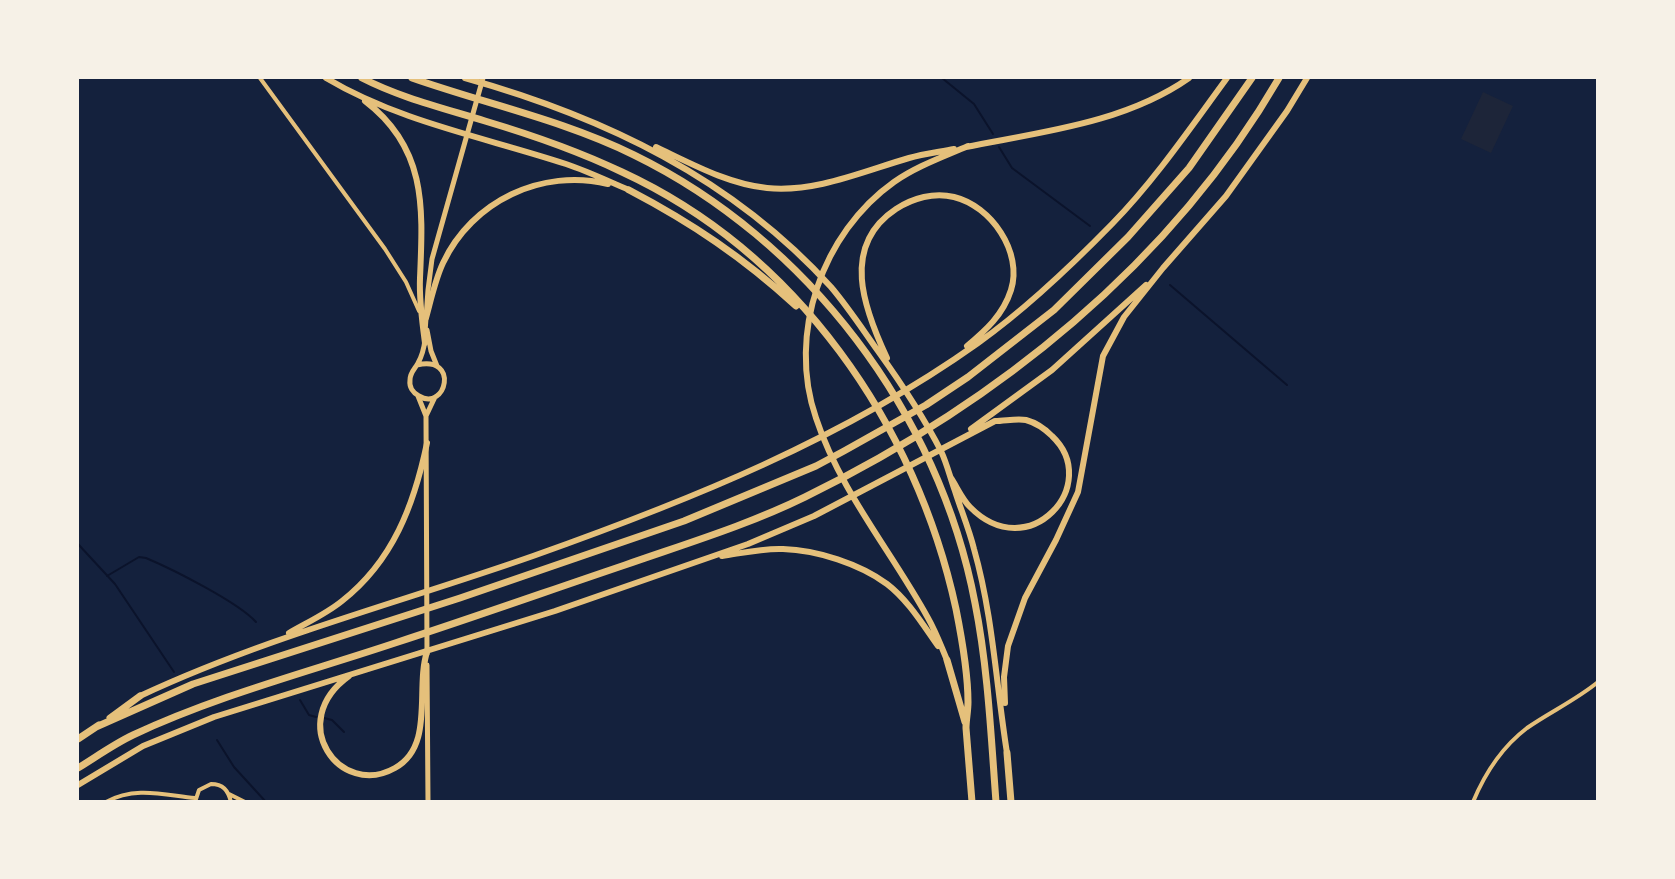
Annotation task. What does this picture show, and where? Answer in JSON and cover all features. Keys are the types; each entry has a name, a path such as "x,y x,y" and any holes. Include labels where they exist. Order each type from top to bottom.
{"highway":[{"path":"326,78 356,95 409,117 567,165 629,190 672,212 726,247 775,287 827,334"},
{"path":"362,78 428,104 563,146 646,185 685,208 730,240 793,296 827,334 882,414 906,460 927,506 944,559 956,611 968,702 966,724 972,802"},
{"path":"412,78 573,128 609,143 664,171 720,207 772,246 846,327 884,378 898,403 932,466 955,528 975,603 985,676 996,802"},
{"path":"465,78 614,130 702,169 740,183 768,188 800,187 830,182 910,158 1115,114 1144,104 1189,78"},
{"path":"78,739 140,696 189,673 277,640 534,556 668,505 804,447 831,433 976,344 1039,293 1114,222 1171,153 1227,78"},
{"path":"96,727 193,684 460,598 684,521 816,466 926,405 968,377 1054,310 1128,237 1189,168 1252,78"},
{"path":"78,768 130,736 202,706 397,643 697,540 802,498 854,472 942,421 983,394 1071,326 1150,251 1211,178 1279,78"},
{"path":"1010,802 1004,677 1008,646 1024,598 1060,532 1078,492 1104,356 1124,317 1163,268 1226,196 1287,111 1307,78"},
{"path":"356,95 393,128 407,150 414,167 422,212 420,278 425,319 425,343"},
{"path":"614,130 674,162 720,190 777,234 832,288 894,373 923,417 942,453 951,478 974,548 986,593 1007,753"},
{"path":"966,724 947,660 929,619 837,466 816,418 810,391 806,348 812,305 824,270 850,224 875,198 893,183 916,169 968,146"},
{"path":"425,319 437,278 451,247 482,212 501,199 524,188 558,180 591,180 629,190"},
{"path":"894,373 870,322 863,296 861,264 870,237 886,215 906,202 930,195 954,197 980,208 1002,232 1012,260 1011,290 994,322 952,358"},
{"path":"954,441 1052,370 1163,268"},
{"path":"78,785 143,746 214,717 555,611 748,544 838,503 954,441 996,421 1024,420 1042,426 1058,442 1066,458 1069,477 1065,494 1052,512 1035,525 1019,529 1002,528 986,521 968,506 951,478"},
{"path":"277,640 341,602 368,578 389,550 406,519 420,478 427,443"},
{"path":"706,558 783,549 819,554 858,568 888,584 912,610 947,660"},
{"path":"354,673 333,689 324,703 320,726 324,745 334,759 349,770 367,776 384,773 400,765 408,758 416,742 421,722 422,667 427,652"}],"street":[{"path":"260,78 396,266 425,319"},
{"path":"426,416 435,397 443,390 445,384 444,373 437,366 430,351 425,319 432,259 484,78"},
{"path":"418,365 425,343"},
{"path":"428,802 426,416 410,386 410,380 413,369 418,365 430,363 437,366"},
{"path":"417,396 423,398 435,397"},
{"path":"1473,802 1487,773 1510,742 1527,728 1598,682"},
{"path":"106,802 133,792 148,792 195,800 199,790 211,784 224,787 229,794 231,802"},
{"path":"229,794 244,802"}],"shaded area":[{"path":"1483,92 1513,106 1491,153 1461,139"}],"waterway":[{"path":"942,78 974,104 993,134"},
{"path":"999,147 1012,168 1090,226"},
{"path":"1170,285 1287,385"},
{"path":"78,544 115,584 174,672"},
{"path":"107,576 139,557 146,558 220,596 256,622"},
{"path":"300,700 309,715 316,717"},
{"path":"324,718 332,720 344,732"},
{"path":"217,740 234,767 266,802"}]}
